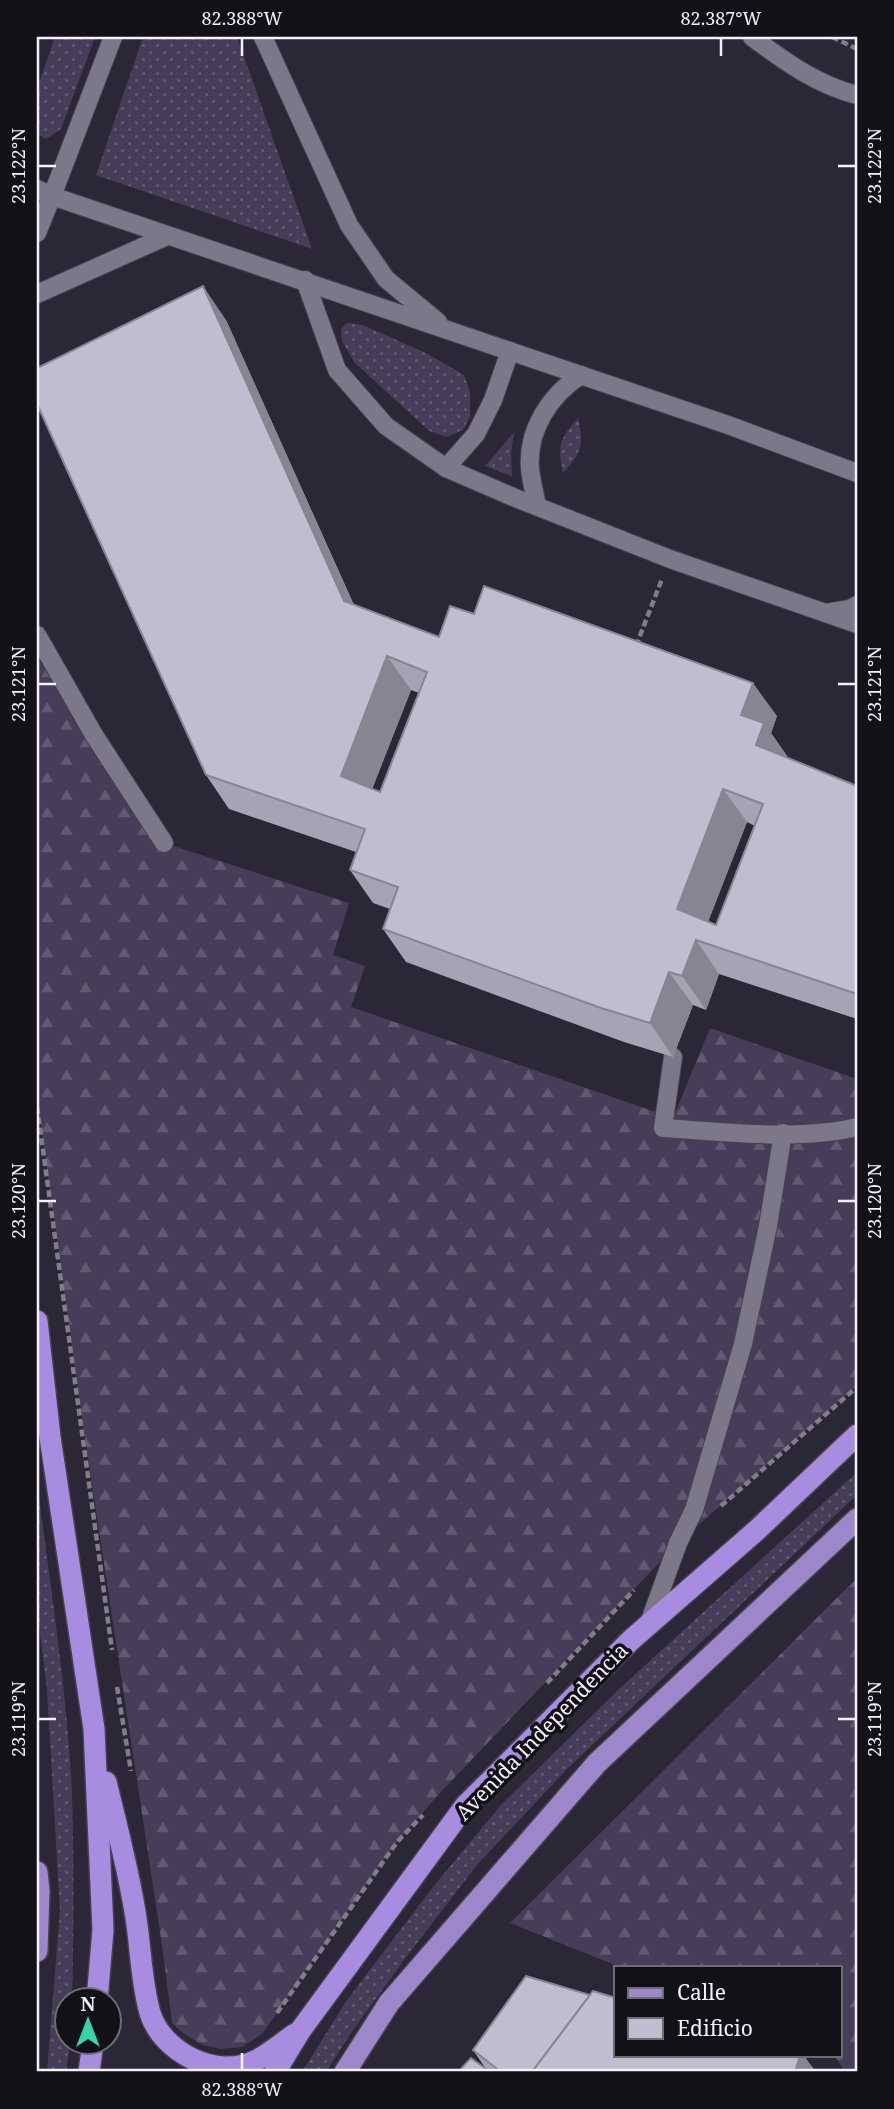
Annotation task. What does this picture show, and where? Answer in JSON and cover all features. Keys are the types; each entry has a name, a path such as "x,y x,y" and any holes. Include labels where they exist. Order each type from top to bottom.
{"highway":[{"path":"37,1321 50,1437 93,1729 103,1930 98,1986"},
{"path":"37,1405 50,1437"},
{"name":"Avenida Independencia","path":"275,2072 300,2031 465,1806 631,1640 757,1530 857,1435"},
{"path":"93,1729 128,1870 140,1970 151,2016 160,2034 176,2050 193,2059 229,2066 253,2062 300,2031"}],"main road":[{"path":"345,2072 389,2003 597,1763 857,1519"},
{"path":"37,1872 37,1951"}],"lane":[{"path":"37,233 45,192 113,37"},
{"path":"263,37 349,225 386,279 447,330"},
{"path":"752,37 794,68 844,92 857,94"},
{"path":"45,192 857,473"},
{"path":"37,294 167,236"},
{"path":"305,280 337,370 386,426 446,468 670,559 857,624"},
{"path":"446,468 476,434 493,400 510,351"},
{"path":"537,506 530,466 534,433 563,387 580,375"},
{"path":"822,613 850,609 857,605"},
{"path":"37,635 93,735 164,843"},
{"path":"673,1057 663,1128 831,1134 857,1127"},
{"path":"648,1626 678,1543 694,1510 743,1344 768,1226 783,1133"}],"path":[{"path":"832,37 857,49"},
{"path":"634,650 670,559"},
{"path":"37,1107 112,1651"},
{"path":"720,1506 857,1387"},
{"path":"538,1693 641,1583"},
{"path":"116,1678 131,1772"},
{"path":"270,2023 397,1842 425,1812"}],"green space":[{"path":"55,37 95,37 61,129 46,139 37,134 37,89"},
{"path":"143,37 237,37 312,249 96,175"},
{"path":"347,323 363,325 426,353 464,375 470,392 470,417 463,430 446,437 429,431 354,362 342,341 341,329"},
{"path":"578,418 580,448 563,473 560,449 567,431"},
{"path":"514,432 512,476 485,466"},
{"path":"37,635 164,843 349,903 333,955 365,966 351,1007 673,1118 710,1028 857,1079 857,1386 678,1543 438,1795 397,1842 262,2034 242,2047 221,2049 203,2045 172,2023 85,1438 37,1097"},
{"path":"857,1472 857,1495 567,1769 477,1865 353,2030 326,2072 302,2072 345,2003 433,1887 501,1805 619,1689"},
{"path":"37,1481 70,1754 74,1896 73,1986 54,1986 60,1910 47,1690 37,1608"},
{"path":"857,1578 857,2072 845,2072 835,2056 842,2056 842,1966 618,1966 510,1923"},
{"path":"52,2010 52,2056 68,2056 66,2072 47,2072"}],"building":[{"path":"203,286 344,601 439,637 450,606 474,614 484,586 753,683 741,715 764,723 756,745 857,786 857,994 696,940 682,976 669,972 650,1023 601,1008 383,929 398,887 350,870 365,829 206,775 37,404 37,368","holes":["387,656 427,672 380,792 341,776","723,789 763,804 716,925 677,909"]},
{"path":"526,1976 590,1995 532,2072 501,2072 473,2050"},
{"path":"593,1991 614,1997 614,2056 800,2056 795,2072 532,2072"},
{"path":"471,2058 490,2072 458,2072"}]}
